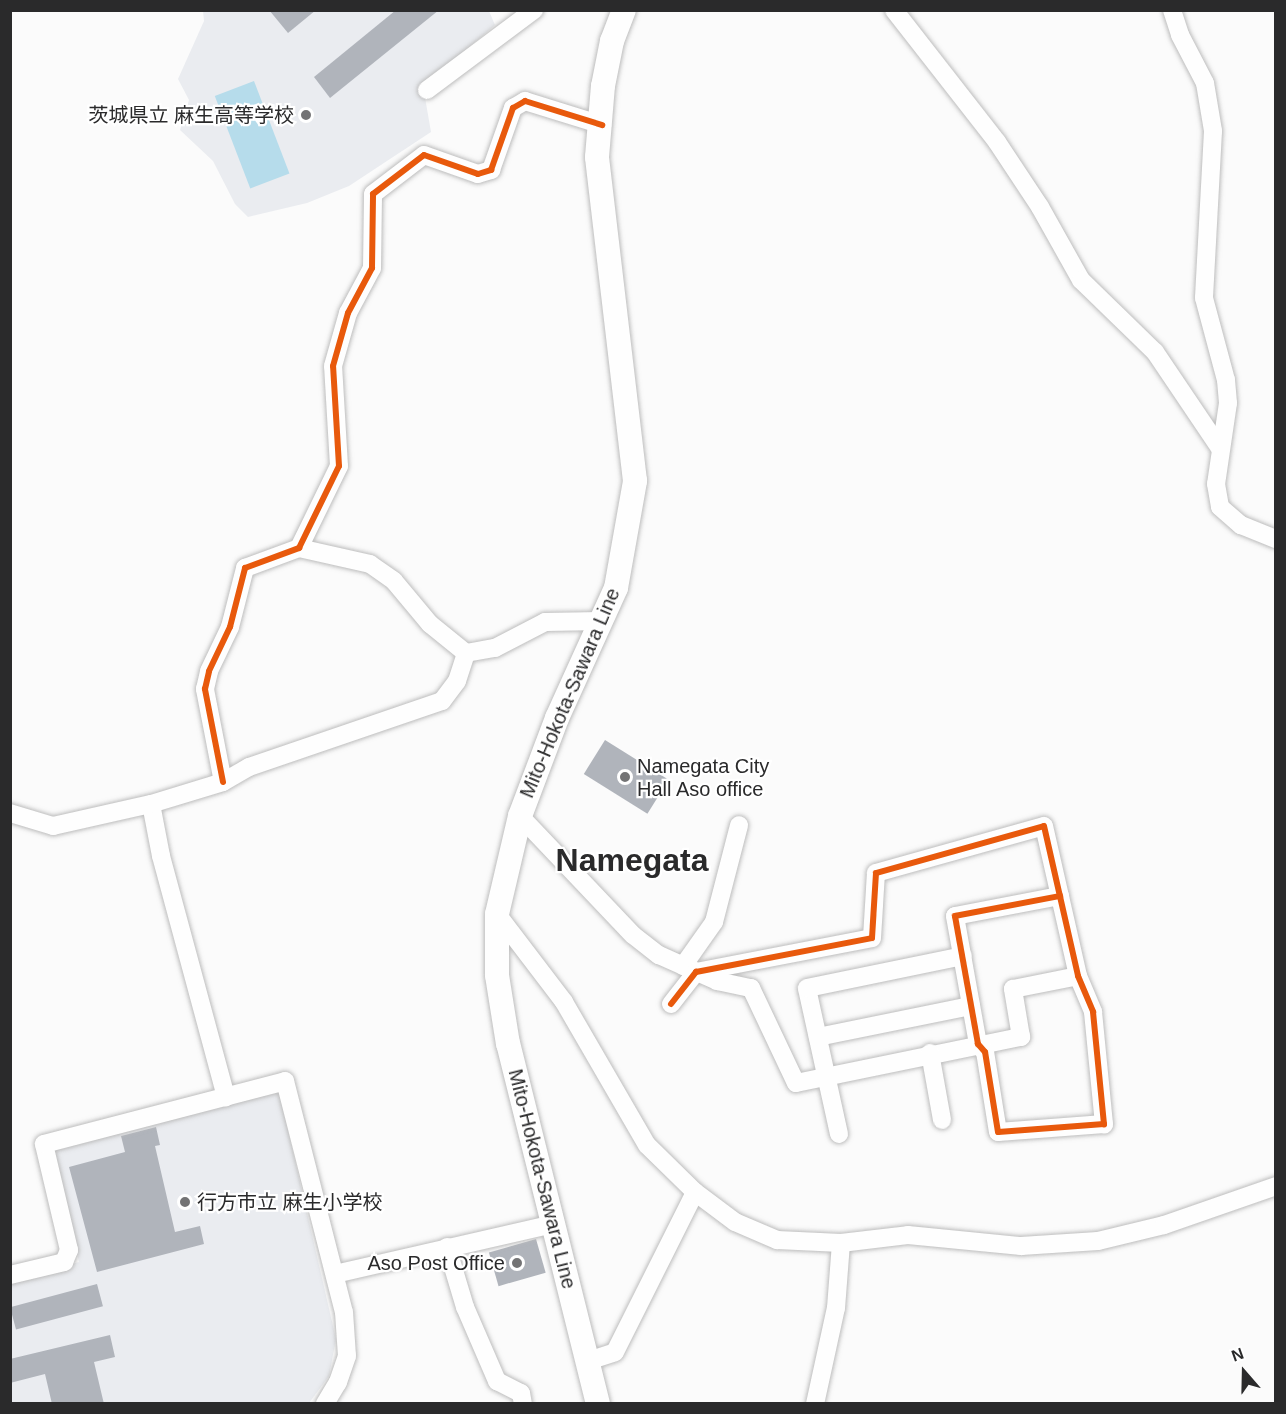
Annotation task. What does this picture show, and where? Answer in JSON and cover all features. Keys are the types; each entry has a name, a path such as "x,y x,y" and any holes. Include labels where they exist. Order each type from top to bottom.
{"main road":[{"name":"Mito-Hokota-Sawara Line","path":"598,1404 508,1044 496,975 497,914 520,816 557,718 616,588 635,482 597,157 602,125 603,86 612,41 624,10"}],"street":[{"path":"427,90 534,10"},
{"path":"894,10 997,142 1040,207 1081,280 1155,351 1219,447"},
{"path":"1172,10 1180,35 1205,83 1213,131 1204,298 1226,380 1228,403 1219,447 1216,484 1220,507 1241,525 1275,539"},
{"path":"299,548 339,466 333,366 348,313 372,268 373,194 424,155 478,174 491,170 498,160 513,108 525,100 593,125 602,125"},
{"path":"223,782 205,689 209,670 230,627 245,568 299,548 370,564 394,581 430,624 466,653 495,648 545,622 601,621"},
{"path":"10,813 53,826 151,804 223,782 249,767 442,701 457,681 466,653"},
{"path":"151,804 161,856 226,1097"},
{"path":"520,816 614,910 633,935 659,955 717,981 751,988 796,1083 930,1053 1021,1037 1013,989 1078,976"},
{"path":"671,1004 714,922 739,825"},
{"path":"690,969 872,938 876,873 1044,826 1060,896 1078,976 1093,1012 1104,1124 998,1132 985,1052 978,1044 956,916 1060,896"},
{"path":"497,914 594,1049 635,1129 695,1192 735,1222 777,1240 841,1243 908,1235 1021,1246 1098,1241 1164,1225 1275,1186"},
{"path":"839,1134 807,988 963,956"},
{"path":"818,1037 971,1006"},
{"path":"930,1053 942,1120"},
{"path":"10,1275 64,1262 69,1250 44,1144 285,1081 344,1312 347,1356 338,1382 325,1404"},
{"path":"588,1361 615,1352 695,1192"},
{"path":"335,1274 554,1224"},
{"path":"815,1404 836,1308 841,1243"},
{"path":"447,1247 465,1307 497,1381 521,1393 523,1404"}],"shaded area":[{"name":"茨城県立 麻生高等学校","path":"203,11 489,11 495,25 423,86 431,132 349,186 307,203 248,217 235,204 213,161 180,130 189,100 178,79 204,21"},
{"name":"行方市立 麻生小学校","path":"278,1087 336,1339 329,1376 309,1403 11,1404 11,1281 79,1262 51,1142"}],"water":[{"path":"254,81 289,173 250,188 215,96"}],"building":[{"path":"269,10 316,10 288,33"},
{"path":"396,10 439,10 330,98 314,77"},
{"name":"Namegata City Hall Aso office","path":"605,740 669,780 647,814 584,774"},
{"path":"156,1127 160,1145 155,1146 175,1232 200,1226 204,1244 97,1272 69,1167 125,1152 121,1136"},
{"path":"536,1239 546,1273 499,1286 489,1253"},
{"path":"97,1284 103,1306 16,1330 10,1307"},
{"path":"110,1335 115,1357 94,1362 104,1404 52,1404 45,1374 10,1383 10,1359"}],"cycle path":[{"path":"223,782 205,689 209,671 230,627 245,568 299,548 339,466 333,366 348,313 372,268 373,194 424,155 478,174 491,170 513,108 525,101 602,125"},
{"path":"671,1004 696,972 872,938 876,873 1044,826 1078,976 1093,1012 1104,1124 998,1132 985,1052 978,1044 955,916 1060,896"}],"place":[{"name":"茨城県立 麻生高等学校","path":"306,115"},
{"name":"Namegata City Hall Aso office","path":"625,777"},
{"name":"行方市立 麻生小学校","path":"185,1202"},
{"name":"Aso Post Office","path":"517,1263"}],"district":[{"name":"Namegata","path":"632,860"}]}
